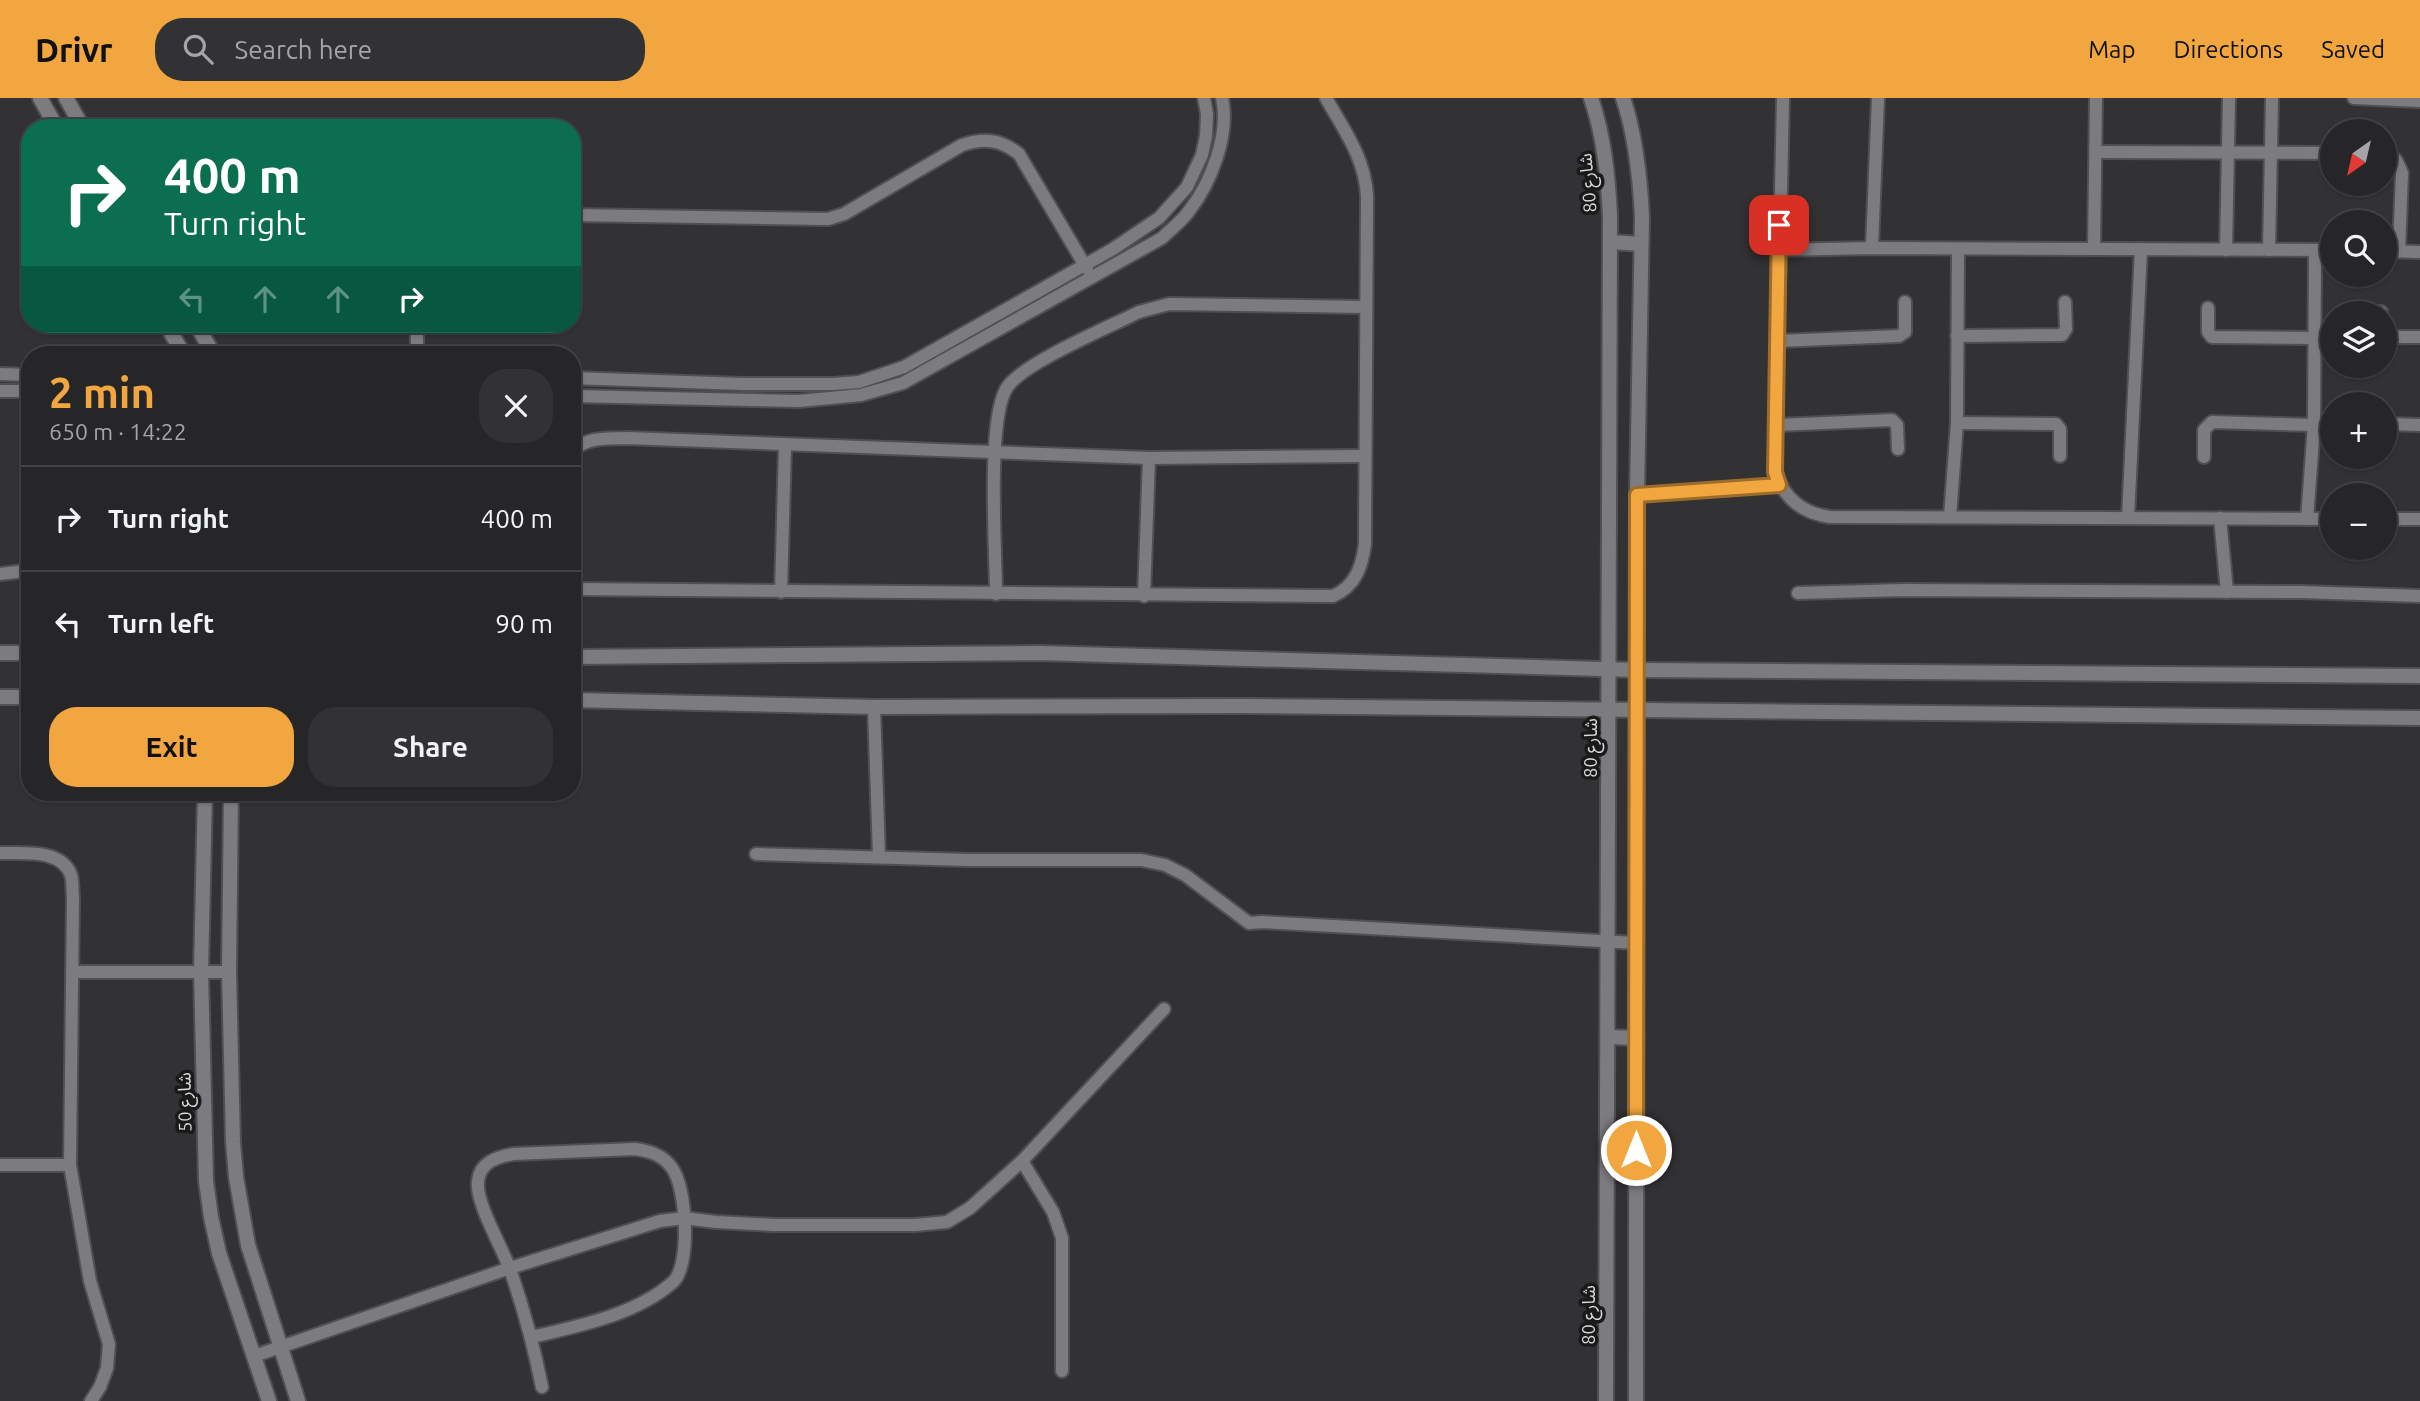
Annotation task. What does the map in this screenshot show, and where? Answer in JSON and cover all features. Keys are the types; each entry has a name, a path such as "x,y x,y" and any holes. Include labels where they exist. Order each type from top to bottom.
{"street":[{"path":"40,98 52,119"},
{"path":"66,98 78,119"},
{"path":"581,378 768,385 859,382 904,366 1084,265 1159,219 1187,187 1202,155 1207,114 1204,98"},
{"path":"581,396 799,401 861,395 903,383 1162,237 1189,211 1204,188 1222,128 1222,98"},
{"path":"581,589 1144,596 1333,596 1343,592 1362,565 1365,544 1366,179 1354,146 1326,98"},
{"name":"شارع 80","path":"1591,98 1604,145 1609,180 1610,242 1606,1401"},
{"path":"1623,98 1640,179 1641,244 1637,495 1636,1401"},
{"path":"1783,98 1775,472 1779,485 1794,503 1814,515 1830,517 2320,519"},
{"path":"1872,248 1878,98"},
{"path":"2094,249 2096,98"},
{"path":"2225,250 2229,98"},
{"path":"2269,250 2272,98"},
{"path":"2354,98 2420,101"},
{"path":"581,215 828,219 844,214 962,145 978,140 992,141 1007,145 1019,154 1093,278"},
{"path":"2096,152 2320,153"},
{"path":"2398,164 2402,173 2399,251 2420,251"},
{"path":"1610,242 1641,244"},
{"path":"2128,518 2141,249"},
{"path":"1779,250 2320,250"},
{"path":"1950,517 1957,423 1958,250"},
{"path":"2307,519 2314,425 2315,250"},
{"path":"1777,341 1899,336 1905,332 1905,302"},
{"path":"1957,336 2062,335 2066,329 2065,302"},
{"path":"996,594 994,451 1001,399 1007,386 1017,376 1139,312 1169,304 1365,307"},
{"path":"2208,307 2208,332 2211,337 2314,338"},
{"path":"2397,337 2420,337"},
{"path":"0,374 21,375"},
{"path":"0,391 21,391"},
{"path":"1776,425 1892,420 1897,424 1898,449"},
{"path":"2204,457 2204,430 2212,422 2314,425"},
{"path":"1957,423 2056,424 2060,429 2060,456"},
{"path":"2397,424 2420,425"},
{"path":"581,445 592,440 627,438 1149,458 1364,456"},
{"path":"781,592 785,446"},
{"path":"1144,596 1149,458"},
{"path":"1637,495 1779,485"},
{"path":"2220,518 2227,592"},
{"path":"2397,519 2420,519"},
{"path":"0,574 21,570"},
{"path":"1798,593 1903,590 2420,596"},
{"path":"0,653 21,653"},
{"path":"581,657 1039,653 1637,670 2420,676"},
{"path":"0,697 21,697"},
{"path":"581,700 874,707 1246,706 2420,718"},
{"path":"874,707 879,856"},
{"name":"شارع 50","path":"205,801 201,971 204,1142 211,1217 219,1253 269,1401"},
{"path":"231,801 229,972 236,1177 248,1245 298,1401"},
{"path":"0,853 56,858 71,874 71,1165 90,1280 108,1344 107,1368 91,1401"},
{"path":"756,854 969,860 1141,860 1165,865 1185,875 1249,923 1636,943"},
{"path":"72,972 229,972"},
{"path":"254,1356 510,1268 660,1221 684,1218 716,1223 774,1225 915,1225 947,1222 970,1208 1022,1161 1164,1009"},
{"path":"1608,1037 1637,1038"},
{"path":"533,1337 597,1322 645,1300 676,1279 681,1269 684,1218 682,1194 674,1169 653,1152 635,1149 513,1154 497,1157 480,1172 477,1184 479,1197 510,1268 533,1337 542,1387"},
{"path":"1022,1161 1053,1212 1062,1238 1062,1371"},
{"path":"0,1165 71,1165"}],"route":[{"path":"1636,1150 1637,495 1779,485 1775,472 1779,225"}]}
